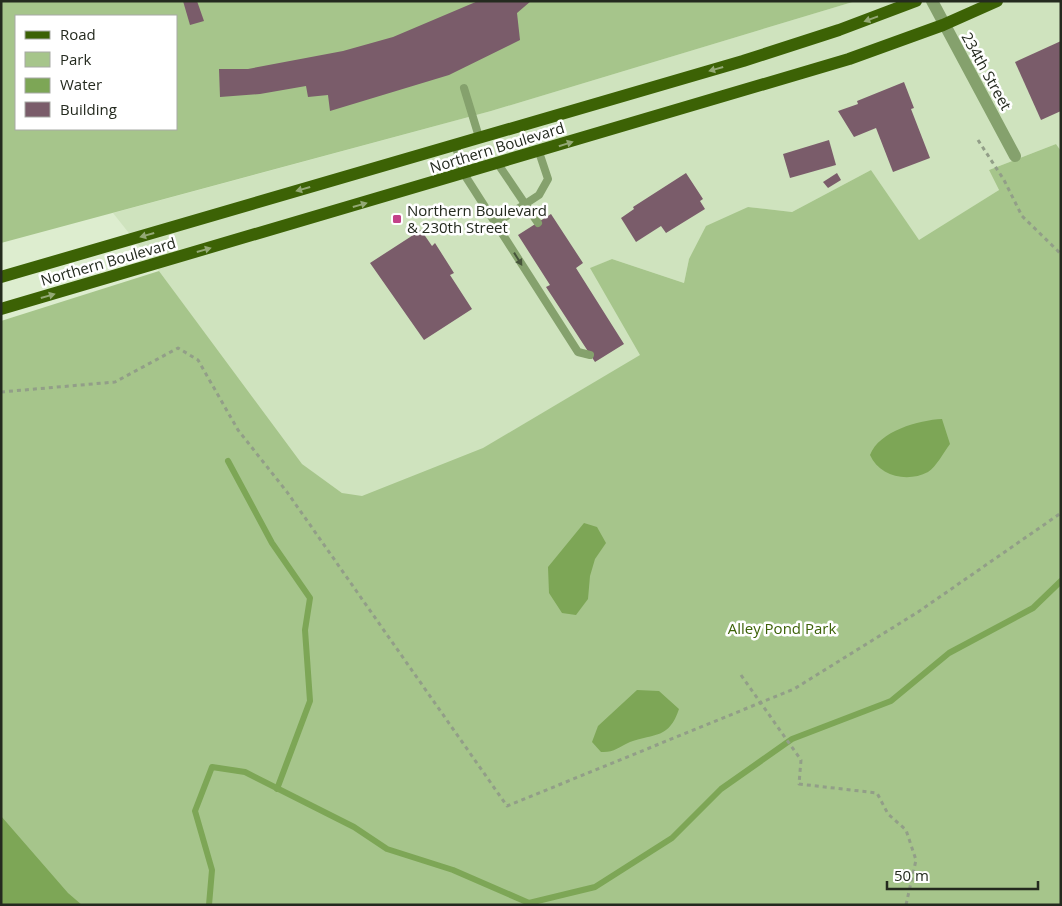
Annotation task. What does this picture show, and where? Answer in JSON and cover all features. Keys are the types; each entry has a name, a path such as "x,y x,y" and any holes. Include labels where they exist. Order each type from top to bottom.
{"main road":[{"name":"Northern Boulevard","path":"1,277 743,61 838,30 916,1"},
{"name":"Northern Boulevard","path":"1,309 539,152 849,59 944,25 997,1"}],"street":[{"name":"234th Street","path":"932,1 1015,156"}],"lane":[{"path":"464,88 479,138"},
{"path":"455,144 464,174 578,352 590,355"},
{"path":"496,223 539,195 548,179 539,152"},
{"path":"498,164 538,223"}],"path":[{"path":"978,140 1004,180 1022,216 1061,254"},
{"path":"1,392 114,382 178,348 198,360 238,430 287,492 507,806 794,689 918,612 1061,513"},
{"path":"741,675 801,760 799,784 877,793 888,814 906,830 916,860 906,905"}],"shaded area":[{"path":"856,1 1061,1 1061,151 1056,144 989,170 999,190 919,241 871,170 792,212 748,207 689,259 684,283 612,259 591,268 641,355 394,501 366,510 297,461 159,271 113,213 491,111"}],"green space":[{"path":"1,1 856,1 491,111 1,243"},
{"name":"Alley Pond Park","path":"1056,144 1061,151 1061,905 1,905 1,321 159,271 302,464 342,493 362,496 483,448 640,355 590,268 612,259 684,283 689,259 706,226 748,207 792,212 871,170 919,240 999,190 989,170"}],"water":[{"path":"942,419 950,444 937,463 928,472 911,477 895,476 880,468 870,455 882,439 901,428"},
{"path":"584,523 597,527 606,543 595,559 590,576 588,599 576,615 562,613 549,593 548,567"},
{"path":"637,690 659,691 679,709 671,726 660,733 630,742 613,751 601,752 592,742 598,726"},
{"path":"1,816 68,893 82,905 1,905"}],"building":[{"path":"183,1 197,1 204,21 190,25"},
{"path":"478,1 531,1 517,13 520,40 449,75 330,111 328,95 308,97 306,86 260,94 220,97 219,69 248,69 343,51 393,37"},
{"path":"1061,41 1061,111 1041,120 1015,62"},
{"path":"904,82 914,108 911,109 930,158 893,172 876,128 854,137 838,111 858,104 857,101"},
{"path":"829,140 836,165 790,178 783,154"},
{"path":"686,173 703,199 700,201 705,209 666,233 661,226 636,242 621,218 634,209 633,207"},
{"path":"837,173 841,180 828,188 823,182"},
{"path":"551,214 583,263 576,268 624,344 595,362 546,287 550,285 518,235"},
{"path":"421,230 432,246 435,243 454,273 450,275 472,309 424,340 370,263"}],"waterway":[{"path":"228,461 272,543 310,598 305,630 310,701 277,789"},
{"path":"209,905 212,870 195,811 212,767 245,772 354,827 387,849 453,870 529,903 595,887 672,838 721,789 792,739 891,701 949,653 1033,608 1061,581"}],"place":[{"name":"Northern Boulevard & 230th Street","path":"397,219"}]}
